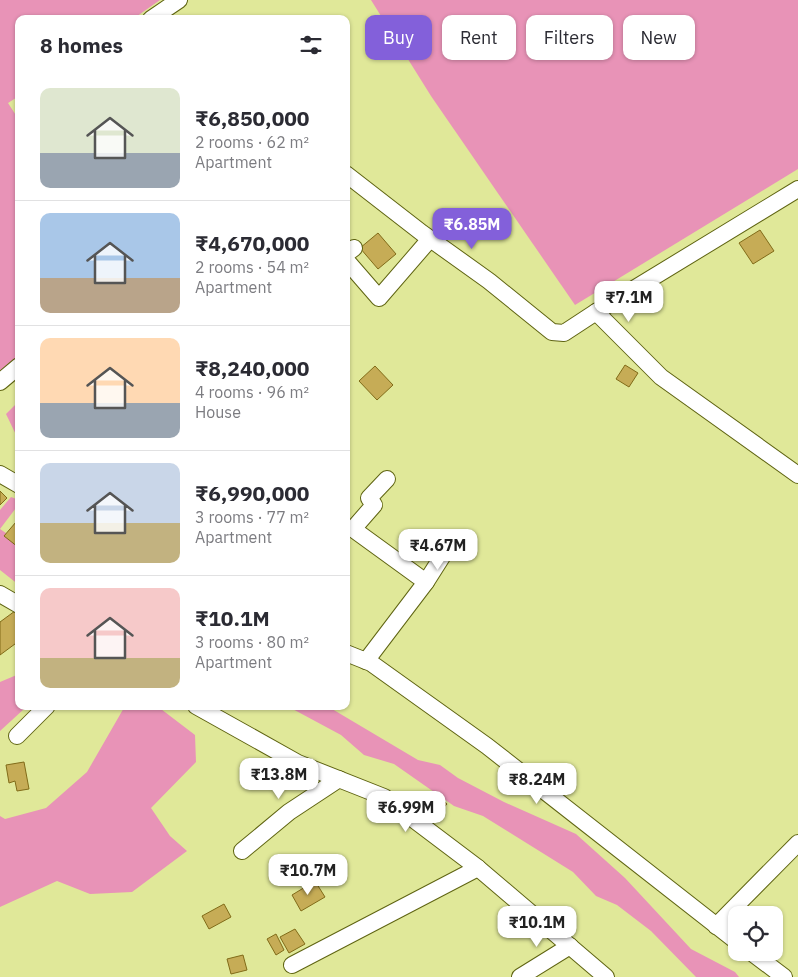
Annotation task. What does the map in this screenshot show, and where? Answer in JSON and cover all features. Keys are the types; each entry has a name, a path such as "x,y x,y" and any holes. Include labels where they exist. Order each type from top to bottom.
{"street":[{"path":"157,15 179,0"},
{"path":"350,177 430,239 489,281 552,332 564,333 584,318 798,189"},
{"path":"350,255 379,298 430,239"},
{"path":"596,312 661,377 798,475"},
{"path":"0,382 15,369"},
{"path":"0,474 15,483"},
{"path":"387,479 369,498 374,505 353,530 426,582"},
{"path":"366,661 426,582 452,541"},
{"path":"0,594 15,603"},
{"path":"350,655 366,661 487,746 728,935"},
{"path":"17,736 43,710"},
{"path":"203,710 298,763 384,797 478,868 606,977"},
{"path":"242,851 289,812 339,779"},
{"path":"716,926 798,843"},
{"path":"292,965 478,868"},
{"path":"520,977 570,946"},
{"path":"763,961 784,977"}],"shaded area":[{"path":"0,0 160,0 139,15 15,15 15,99 8,103 15,114 15,359 0,371"},
{"path":"371,0 798,0 798,169 575,305 431,96 408,60 432,60 432,15 380,15"},
{"path":"15,405 15,433 6,414"},
{"path":"11,497 15,498 15,509 0,529 0,510"},
{"path":"0,529 15,539 15,582 0,570"},
{"path":"15,676 15,710 23,710 0,731 0,682"},
{"path":"123,710 162,710 195,735 196,762 151,808 170,836 187,851 132,892 90,894 57,881 0,907 0,816 5,819 46,808 87,772"},
{"path":"294,710 334,710 418,760 440,765 458,778 504,802 576,834 625,878 691,949 735,972 739,977 696,977 651,931 617,905 596,896 573,872 483,816 454,806 394,764 364,755 341,735"}],"building":[{"path":"760,230 774,251 753,264 739,243"},
{"path":"378,233 396,254 378,269 360,248"},
{"path":"625,365 638,373 629,387 616,379"},
{"path":"375,366 393,385 377,400 359,381"},
{"path":"0,491 7,498 0,505"},
{"path":"15,523 15,545 4,536"},
{"path":"15,611 15,644 0,655 0,622"},
{"path":"24,762 29,789 17,791 15,781 9,783 6,765"},
{"path":"426,793 435,801 439,797 447,804 435,817 418,802"},
{"path":"315,881 325,897 301,911 292,895"},
{"path":"224,904 231,917 209,929 202,916"},
{"path":"295,929 305,944 289,953 280,937"},
{"path":"276,934 284,950 276,955 267,939"},
{"path":"243,955 247,970 231,974 227,959"}]}
